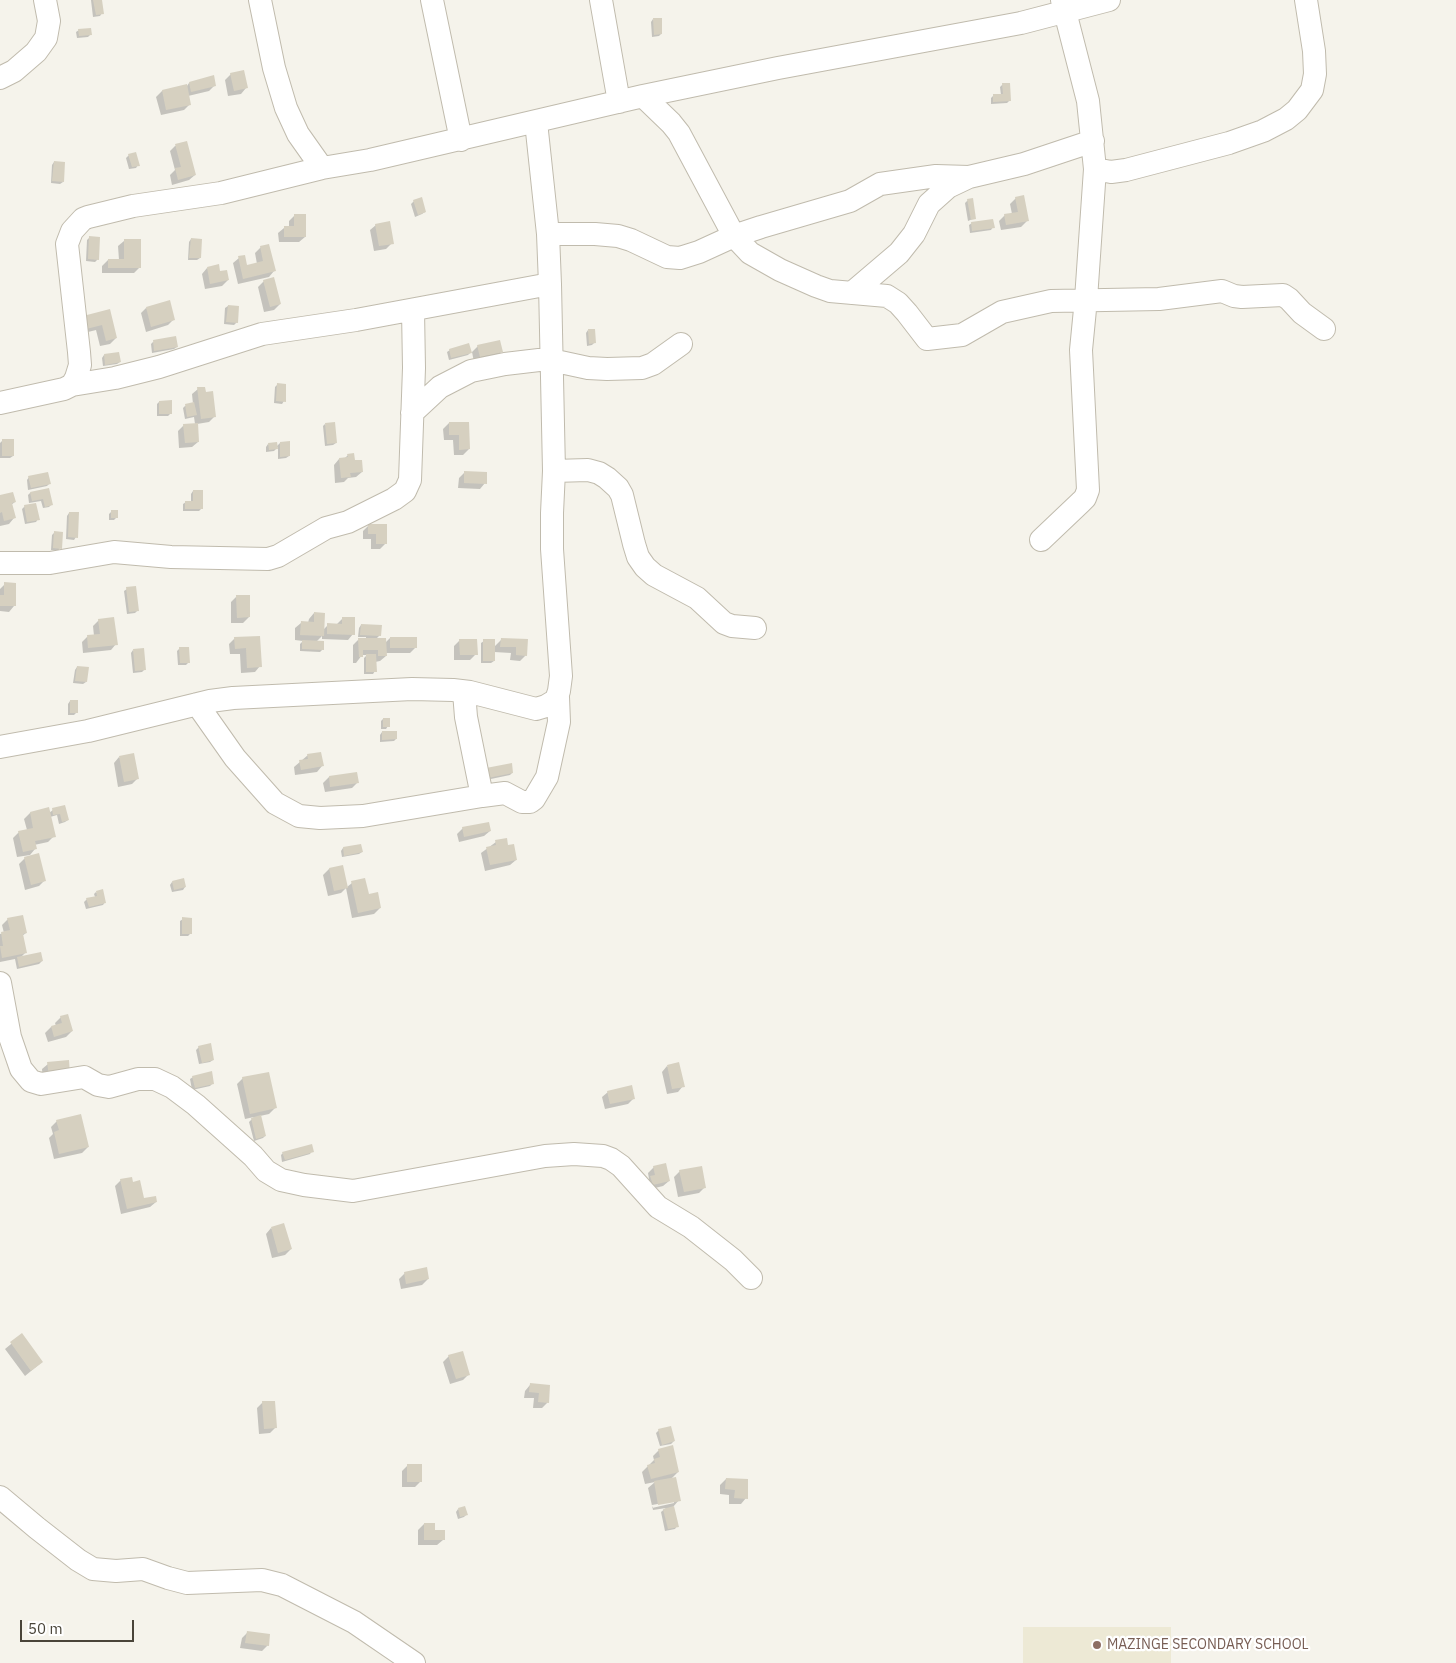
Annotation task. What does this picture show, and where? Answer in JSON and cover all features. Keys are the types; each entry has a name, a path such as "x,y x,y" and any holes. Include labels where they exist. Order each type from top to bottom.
{"street":[{"path":"0,78 14,70 36,52 46,38 49,21 45,0"},
{"path":"260,0 274,68 286,108 298,134 322,168"},
{"path":"432,0 461,140"},
{"path":"601,0 619,102"},
{"path":"72,385 80,364 67,244 72,231 83,219 133,206 221,193 322,168 370,160 461,140 643,96 778,68 1012,25 1063,6 1109,0"},
{"path":"1096,169 1111,172 1126,170 1229,143 1263,131 1286,119 1297,110 1312,90 1315,74 1314,51 1306,0"},
{"path":"1041,540 1082,502 1087,492 1081,350 1096,169 1088,101 1063,6"},
{"path":"643,96 671,123 684,142 734,236 750,253 794,277 830,291 881,295 892,299 907,313 925,337 930,339 966,333 996,314 1022,306 1051,301 1086,299 1113,301 1152,300 1222,291 1242,297 1280,295 1289,299 1302,313 1324,329"},
{"path":"197,704 250,777 275,803 299,816 320,818 363,816 507,793 524,803 534,799 547,778 558,729 558,697 561,676 552,550 554,471 548,234 536,122"},
{"path":"852,293 899,253 914,234 931,201 948,187 969,177 1024,164 1093,141"},
{"path":"548,234 618,236 675,259 688,257 734,236 778,221 850,202 873,188 886,183 936,176 969,177"},
{"path":"0,403 55,392 72,385 115,378 159,367 262,334 413,310 550,284"},
{"path":"0,563 56,563 114,552 171,557 268,559 278,556 326,528 352,520 388,503 402,494 410,480 414,368 413,310"},
{"path":"412,413 440,387 464,374 505,364 551,360 588,368 642,368 656,362 681,344"},
{"path":"554,471 588,470 599,472 607,478 618,488 622,495 638,557 646,567 654,575 697,598 724,623 732,626 755,628"},
{"path":"0,747 88,731 197,704 233,698 412,689 464,692 536,708 546,706 558,697"},
{"path":"464,692 467,722 482,796"},
{"path":"0,983 10,1037 21,1070 30,1081 41,1084 84,1077 89,1078 98,1085 109,1086 138,1079 155,1079 172,1088 196,1105 253,1156 266,1171 281,1180 304,1185 353,1190 545,1156 574,1154 603,1156 621,1166 658,1207 691,1226 733,1260 751,1278"},
{"path":"0,1497 78,1560 93,1569 116,1571 143,1569 187,1583 262,1580 282,1585 354,1622 414,1663"}],"shaded area":[{"name":"MAZINGE SECONDARY SCHOOL","path":"1023,1627 1171,1627 1171,1663 1023,1663"}],"building":[{"path":"93,0 102,0 104,14 96,15"},
{"path":"653,18 662,18 662,34 654,35"},
{"path":"91,28 92,35 79,36 78,29"},
{"path":"244,70 248,88 234,91 230,73"},
{"path":"214,75 216,86 191,92 189,82"},
{"path":"1002,83 1010,83 1011,101 993,102 993,94 1003,94"},
{"path":"187,84 191,105 166,110 162,90"},
{"path":"187,141 196,175 178,180 175,168 181,167 175,144"},
{"path":"136,152 140,166 132,167 128,154"},
{"path":"54,161 65,162 64,182 52,181"},
{"path":"1024,195 1029,221 1006,225 1004,214 1018,212 1015,197"},
{"path":"422,197 426,212 418,215 413,200"},
{"path":"973,198 976,219 971,220 967,199"},
{"path":"294,214 306,214 306,237 284,237 284,226 294,226"},
{"path":"993,219 995,228 972,231 971,222"},
{"path":"390,221 394,244 379,246 375,224"},
{"path":"89,236 100,237 99,260 88,259"},
{"path":"191,238 202,239 201,258 189,258"},
{"path":"124,239 141,239 141,268 108,268 108,259 124,259"},
{"path":"269,244 276,271 243,279 238,256 245,255 247,265 263,261 260,246"},
{"path":"219,264 220,271 227,270 229,280 210,284 207,267"},
{"path":"274,277 281,304 270,307 263,280"},
{"path":"170,300 175,320 151,327 146,307"},
{"path":"228,305 239,306 238,323 226,322"},
{"path":"110,309 117,338 106,341 102,325 86,329 83,316"},
{"path":"588,329 595,329 596,343 589,344"},
{"path":"176,336 178,347 154,351 153,340"},
{"path":"500,340 503,352 480,357 477,345"},
{"path":"469,343 472,353 451,358 449,349"},
{"path":"119,352 121,362 105,365 104,354"},
{"path":"277,383 286,384 286,402 276,401"},
{"path":"197,387 205,387 206,392 213,391 216,417 201,419"},
{"path":"172,400 172,414 159,414 159,401"},
{"path":"194,402 197,415 187,417 185,404"},
{"path":"335,422 337,443 327,444 325,423"},
{"path":"449,422 469,422 470,449 459,450 459,435 449,435"},
{"path":"198,423 199,442 185,443 183,424"},
{"path":"2,439 14,439 14,456 2,456"},
{"path":"290,441 290,456 280,457 280,442"},
{"path":"277,442 278,449 269,450 268,443"},
{"path":"354,453 355,460 362,460 363,472 350,473 351,477 341,478 339,458 348,457 347,454"},
{"path":"464,471 487,472 487,484 464,483"},
{"path":"48,472 51,484 31,488 28,476"},
{"path":"49,488 53,505 45,507 43,499 32,501 30,492"},
{"path":"193,490 203,490 203,509 185,509 185,501 193,501"},
{"path":"13,492 16,502 12,503 16,518 4,521 2,512 0,513 0,495"},
{"path":"36,503 40,520 27,522 24,505"},
{"path":"111,510 118,510 118,518 111,518"},
{"path":"69,512 79,512 78,538 68,537"},
{"path":"368,524 387,524 387,544 376,544 376,534 368,534"},
{"path":"54,531 63,532 62,549 53,548"},
{"path":"4,582 16,583 16,606 0,606 0,595 4,595"},
{"path":"136,586 139,611 129,612 126,587"},
{"path":"236,595 250,595 250,617 237,618"},
{"path":"314,612 325,613 324,636 300,635 301,621 314,622"},
{"path":"114,617 118,645 88,648 87,635 100,634 98,619"},
{"path":"342,617 355,617 355,635 327,634 327,623 342,624"},
{"path":"361,624 382,625 381,636 360,635"},
{"path":"260,636 262,667 247,668 246,648 235,649 234,637"},
{"path":"390,637 417,637 417,648 390,648"},
{"path":"358,638 386,638 387,656 378,656 378,650 363,650 363,657 359,657"},
{"path":"501,638 528,639 527,656 516,655 516,647 500,647"},
{"path":"459,639 477,639 478,655 460,655"},
{"path":"483,639 495,639 495,661 483,661"},
{"path":"302,640 324,641 324,650 302,649"},
{"path":"179,647 189,647 190,663 180,663"},
{"path":"144,648 146,670 135,671 133,649"},
{"path":"366,654 376,654 377,672 366,672"},
{"path":"77,666 89,667 87,682 75,681"},
{"path":"70,700 78,700 78,713 70,713"},
{"path":"383,718 390,718 390,727 383,727"},
{"path":"382,731 397,731 397,739 382,740"},
{"path":"321,752 324,766 301,770 299,760 308,759 307,754"},
{"path":"134,753 139,779 124,782 119,756"},
{"path":"512,763 513,773 488,778 486,768"},
{"path":"357,772 359,783 330,787 329,776"},
{"path":"65,805 69,820 62,822 60,814 53,815 52,808"},
{"path":"49,807 56,837 35,841 37,849 23,852 18,831 33,828 30,812"},
{"path":"489,822 491,831 464,837 462,827"},
{"path":"507,838 508,845 514,844 517,860 490,865 486,847 496,845 495,840"},
{"path":"361,844 363,852 344,856 343,847"},
{"path":"39,853 46,881 31,885 24,857"},
{"path":"343,865 348,888 334,891 329,868"},
{"path":"184,878 186,887 174,890 172,881"},
{"path":"365,878 369,894 378,892 381,908 358,913 351,881"},
{"path":"103,889 106,903 89,907 86,898 97,896 96,891"},
{"path":"23,915 27,933 23,934 27,953 2,958 0,946 3,946 1,932 10,930 7,918"},
{"path":"182,917 192,918 192,934 182,934"},
{"path":"41,952 43,961 19,967 17,957"},
{"path":"68,1014 73,1031 54,1037 51,1026 62,1023 60,1016"},
{"path":"211,1043 214,1060 202,1063 198,1046"},
{"path":"69,1060 70,1075 49,1076 47,1062"},
{"path":"679,1062 685,1087 672,1089 667,1065"},
{"path":"212,1071 214,1084 195,1088 192,1076"},
{"path":"269,1072 277,1108 250,1114 242,1077"},
{"path":"632,1085 635,1099 610,1104 607,1091"},
{"path":"81,1114 89,1147 59,1154 54,1132 59,1130 56,1120"},
{"path":"261,1115 266,1136 256,1139 251,1118"},
{"path":"312,1144 314,1152 285,1160 282,1152"},
{"path":"666,1163 670,1181 653,1185 650,1176 655,1175 653,1166"},
{"path":"702,1166 706,1188 684,1192 679,1170"},
{"path":"132,1177 133,1182 140,1180 144,1198 156,1196 157,1202 127,1209 120,1179"},
{"path":"284,1223 292,1249 278,1253 271,1227"},
{"path":"427,1267 429,1279 406,1284 404,1272"},
{"path":"22,1333 43,1362 31,1371 10,1342"},
{"path":"463,1351 470,1375 456,1379 448,1355"},
{"path":"530,1383 550,1385 549,1403 538,1402 539,1393 529,1392"},
{"path":"262,1401 275,1401 277,1428 264,1429"},
{"path":"671,1426 675,1441 662,1445 658,1429"},
{"path":"673,1445 679,1472 651,1479 647,1465 655,1463 654,1459 660,1457 658,1449"},
{"path":"407,1464 422,1464 422,1482 407,1482"},
{"path":"676,1477 681,1501 658,1505 654,1481"},
{"path":"726,1478 748,1479 748,1499 734,1498 735,1490 725,1489"},
{"path":"465,1506 468,1515 460,1517 458,1508"},
{"path":"674,1506 679,1527 668,1529 663,1509"},
{"path":"424,1523 435,1523 435,1530 445,1530 445,1540 424,1540"},
{"path":"247,1631 270,1634 269,1646 245,1643"}],"place":[{"name":"MAZINGE SECONDARY SCHOOL","path":"1097,1645"}]}
